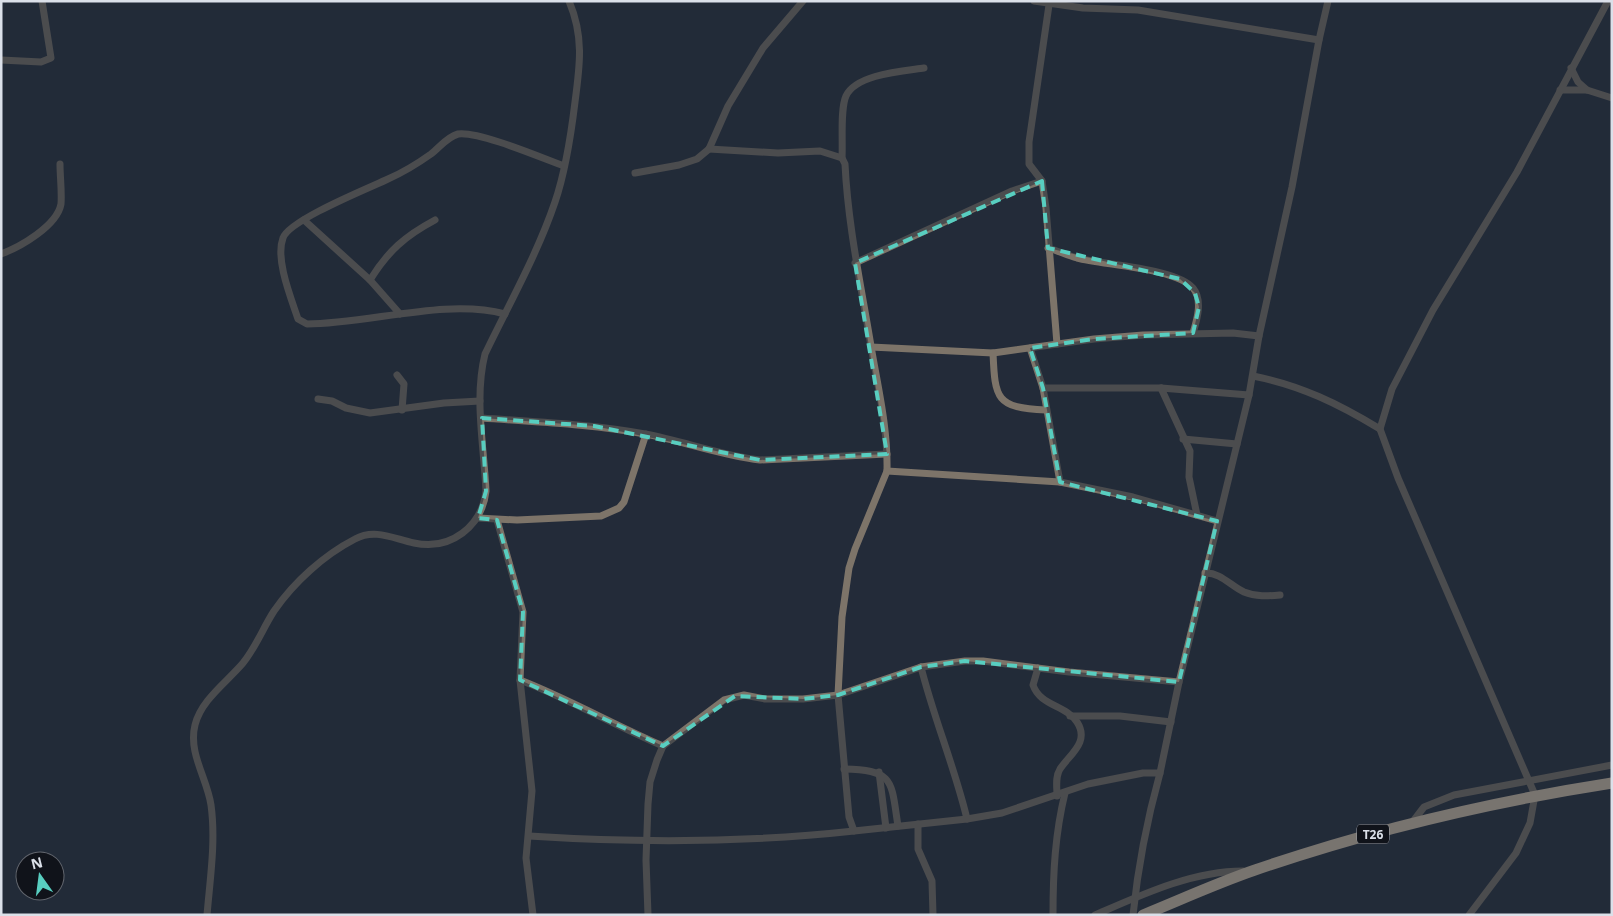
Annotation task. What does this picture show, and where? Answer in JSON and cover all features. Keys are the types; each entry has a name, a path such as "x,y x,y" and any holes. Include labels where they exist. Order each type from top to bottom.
{"highway":[{"name":"T26","path":"1143,915 1254,871 1333,845 1411,824 1535,795 1612,783"}],"street":[{"path":"1,60 41,62 51,58 42,1"},
{"path":"207,915 212,823 211,804 195,756 193,739 199,714 251,651 286,596 300,578 334,553 357,538 366,535 391,536 415,544 449,541 462,535 478,518 484,506 486,491 480,401 485,354 554,204 564,166 574,112 580,46 576,21 569,1"},
{"path":"635,173 679,165 698,158 709,149 728,106 763,48 803,1"},
{"path":"1034,1 1049,5 1138,10 1319,40"},
{"path":"1134,915 1142,846 1204,574 1249,395 1259,336 1292,187 1328,1"},
{"path":"1469,915 1516,854 1530,823 1535,795 1398,478 1380,429 1392,389 1433,310 1517,172 1608,1"},
{"path":"1049,5 1029,142 1029,164 1042,181 1046,208 1056,344"},
{"path":"854,831 849,817 838,695 842,617 849,568 887,471 888,454 885,424 855,263 842,158 844,104 850,90 862,82 886,73 924,68"},
{"path":"1571,68 1578,82 1587,90"},
{"path":"1560,90 1587,90 1612,98"},
{"path":"505,314 484,309 400,314 307,324 298,319 288,287 280,247 283,235 304,220 367,187 408,170 449,138 459,134 485,139 564,166"},
{"path":"709,149 778,153 820,151 842,158"},
{"path":"1,254 30,240 54,217 60,206 60,164"},
{"path":"855,263 1012,191 1042,181"},
{"path":"304,220 370,280 400,314"},
{"path":"370,280 398,243 410,233 435,220"},
{"path":"1048,248 1077,258 1151,271 1180,279 1192,287 1199,307 1194,333"},
{"path":"871,347 993,353 1114,337 1194,333 1233,333 1259,336"},
{"path":"1030,348 1042,388 1060,482"},
{"path":"993,353 995,384 999,398 1008,404 1046,410"},
{"path":"398,375 404,384 402,410"},
{"path":"1253,376 1310,391 1342,406 1380,429"},
{"path":"1042,388 1161,388 1249,395"},
{"path":"1161,388 1190,451 1189,477 1197,515"},
{"path":"318,399 332,401 346,408 370,413 444,403 480,401"},
{"path":"482,418 594,426 646,434 739,457 760,460 888,454"},
{"path":"478,518 497,520 582,518 601,516 619,508 624,502 646,434"},
{"path":"1184,439 1237,444"},
{"path":"887,471 1060,482 1133,497 1217,521"},
{"path":"497,520 523,612 520,680 532,791 526,858 533,915"},
{"path":"1204,574 1214,574 1246,593 1257,596 1280,595"},
{"path":"648,915 646,842 650,782 663,746 724,700 735,696 765,699 802,699 838,695 921,667 964,660 1179,682"},
{"path":"921,667 930,702 956,778 967,819"},
{"path":"1038,668 1033,685 1036,692 1052,706 1070,716 1078,724 1080,741 1078,748 1060,770 1057,782 1061,794 1054,856 1053,915"},
{"path":"520,680 574,702 624,729 663,746"},
{"path":"1070,716 1120,716 1171,722"},
{"path":"1411,824 1424,807 1437,801 1468,792 1529,780 1576,774 1612,765"},
{"path":"844,769 879,772 887,780 892,790 898,826"},
{"path":"879,772 886,828"},
{"path":"529,836 646,842 747,840 886,828 1002,813 1114,778 1160,773"},
{"path":"918,824 918,849 932,881 933,915"},
{"path":"1095,915 1135,898 1196,877 1225,871 1254,871"}],"highlighted area":[{"path":"1042,181 1048,248 1180,279 1195,293 1199,307 1193,333 1094,339 1030,348 1043,388 1060,482 1217,521 1179,682 965,661 921,667 838,695 803,699 735,696 663,746 520,680 523,612 497,520 478,518 486,491 482,418 594,426 760,460 887,454 855,263"}]}
